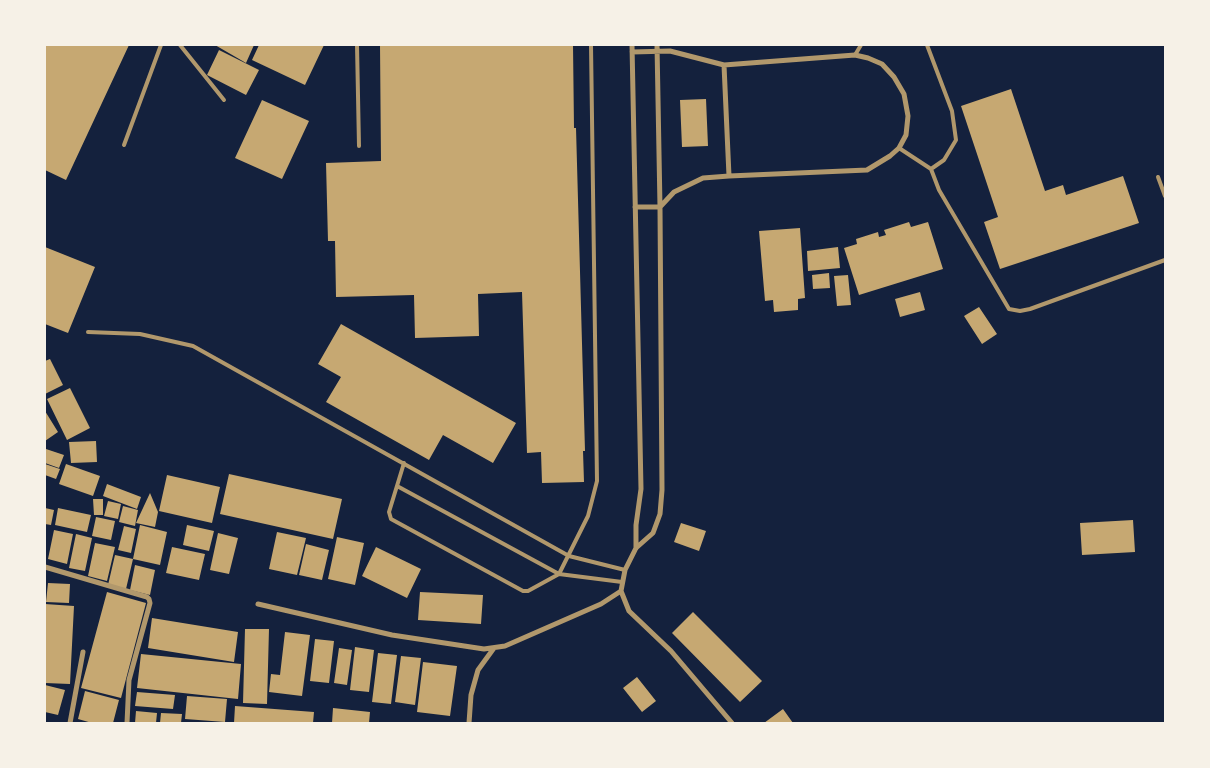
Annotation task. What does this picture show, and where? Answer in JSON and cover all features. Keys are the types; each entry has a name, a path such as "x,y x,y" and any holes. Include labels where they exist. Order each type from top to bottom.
{"street":[{"path":"632,45 641,489 636,526 636,548"},
{"path":"632,52 657,48 724,65 855,55 868,58 882,64 894,76 904,94 908,116 906,135 899,148 867,170 703,178 674,192 660,207 635,207"},
{"path":"657,48 662,490 660,514 653,533 636,548 625,570 621,591 629,611 671,651 732,723"},
{"path":"724,65 728,176"},
{"path":"45,567 149,599 150,603 129,680 127,723"},
{"path":"258,604 392,635 479,648 494,648 505,646 601,604 621,591"},
{"path":"469,723 471,695 478,670 494,648"},
{"path":"70,723 83,652"}],"lane":[{"path":"124,144 161,45"},
{"path":"180,45 224,100"},
{"path":"357,45 359,146"},
{"path":"404,463 390,512 391,519 522,592 532,589 559,574 588,516 596,481 591,45"},
{"path":"855,55 861,45"},
{"path":"927,45 952,111 956,140 944,160 931,170"},
{"path":"899,148 931,170 939,190 1009,309 1020,311 1030,308 1165,260"},
{"path":"1158,177 1165,196"},
{"path":"88,332 140,334 193,346 569,556 625,570"},
{"path":"397,486 559,574 622,582"}],"building":[{"path":"45,45 129,45 66,180 45,170"},
{"path":"215,45 254,45 246,63"},
{"path":"259,45 324,45 305,85 252,60"},
{"path":"380,45 573,45 585,451 583,451 584,482 542,483 541,452 527,453 522,292 478,294 479,336 415,338 414,295 336,297 335,241 328,241 326,163 381,161"},
{"path":"219,50 259,70 246,95 207,75"},
{"path":"1011,89 1045,191 1063,185 1066,195 1123,176 1139,223 1000,269 984,222 998,217 961,106"},
{"path":"706,99 708,146 682,147 680,100"},
{"path":"262,100 309,121 282,179 235,158"},
{"path":"909,222 911,227 928,222 943,269 859,295 844,248 857,244 856,239 878,232 879,237 886,235 884,230"},
{"path":"800,228 805,298 798,299 798,310 774,312 773,300 765,301 759,231"},
{"path":"45,247 95,267 68,333 45,324"},
{"path":"838,247 840,268 808,271 807,251"},
{"path":"829,273 830,288 813,289 812,275"},
{"path":"848,275 851,305 837,306 834,276"},
{"path":"920,292 925,310 900,317 895,299"},
{"path":"979,307 997,334 982,344 964,316"},
{"path":"341,324 516,423 493,463 443,435 429,460 326,402 341,377 318,364"},
{"path":"50,359 63,385 45,394 45,361"},
{"path":"70,388 90,428 67,440 47,399"},
{"path":"45,411 58,432 45,441"},
{"path":"96,441 97,462 71,463 69,442"},
{"path":"46,449 64,455 59,468 45,463"},
{"path":"45,464 60,469 56,479 45,475"},
{"path":"66,464 100,476 93,496 59,484"},
{"path":"229,474 342,499 333,539 220,514"},
{"path":"167,475 220,487 212,523 159,511"},
{"path":"107,484 141,497 137,509 103,496"},
{"path":"150,493 158,512 155,527 136,523"},
{"path":"93,499 103,499 103,515 94,515"},
{"path":"108,501 121,504 118,519 104,516"},
{"path":"123,506 138,510 135,526 119,522"},
{"path":"45,508 54,510 51,525 45,524"},
{"path":"58,508 91,515 87,532 55,525"},
{"path":"96,517 115,521 111,540 92,536"},
{"path":"1133,520 1135,552 1082,555 1080,523"},
{"path":"681,523 706,531 699,551 674,542"},
{"path":"140,525 167,532 160,565 133,559"},
{"path":"187,525 214,531 209,551 183,545"},
{"path":"124,526 136,529 131,553 118,550"},
{"path":"54,530 73,534 67,564 48,559"},
{"path":"277,532 306,538 297,575 269,569"},
{"path":"218,533 238,538 229,574 210,570"},
{"path":"76,534 92,538 85,571 69,568"},
{"path":"337,537 364,543 355,585 328,579"},
{"path":"95,543 115,547 107,581 88,576"},
{"path":"306,544 329,550 322,580 299,575"},
{"path":"172,547 205,554 199,580 166,573"},
{"path":"376,547 421,569 407,598 362,576"},
{"path":"115,555 133,559 126,589 108,585"},
{"path":"135,565 155,570 150,595 130,590"},
{"path":"48,583 70,584 69,603 46,602"},
{"path":"107,592 146,603 121,698 81,688"},
{"path":"420,592 483,595 481,624 418,620"},
{"path":"45,604 74,606 70,684 45,683"},
{"path":"693,612 762,681 740,702 672,633"},
{"path":"152,618 238,632 234,662 148,648"},
{"path":"245,629 269,629 267,704 243,703"},
{"path":"285,632 310,635 302,696 269,692 271,674 280,675"},
{"path":"315,639 334,641 329,683 310,681"},
{"path":"355,647 374,650 369,692 350,690"},
{"path":"339,648 352,650 347,685 334,683"},
{"path":"378,653 397,655 391,704 372,702"},
{"path":"141,654 241,664 238,699 137,688"},
{"path":"401,656 421,658 415,705 395,702"},
{"path":"423,662 457,666 450,716 417,712"},
{"path":"637,677 656,701 642,712 623,688"},
{"path":"45,685 65,690 58,715 45,712"},
{"path":"85,691 119,700 113,723 92,723 78,719"},
{"path":"137,692 175,695 173,709 135,706"},
{"path":"187,696 227,699 225,722 185,719"},
{"path":"235,706 314,712 313,723 234,723"},
{"path":"333,708 370,712 369,723 332,723"},
{"path":"783,709 793,723 764,723"},
{"path":"136,711 157,713 156,723 135,723"},
{"path":"161,713 182,714 181,723 160,723"}]}
